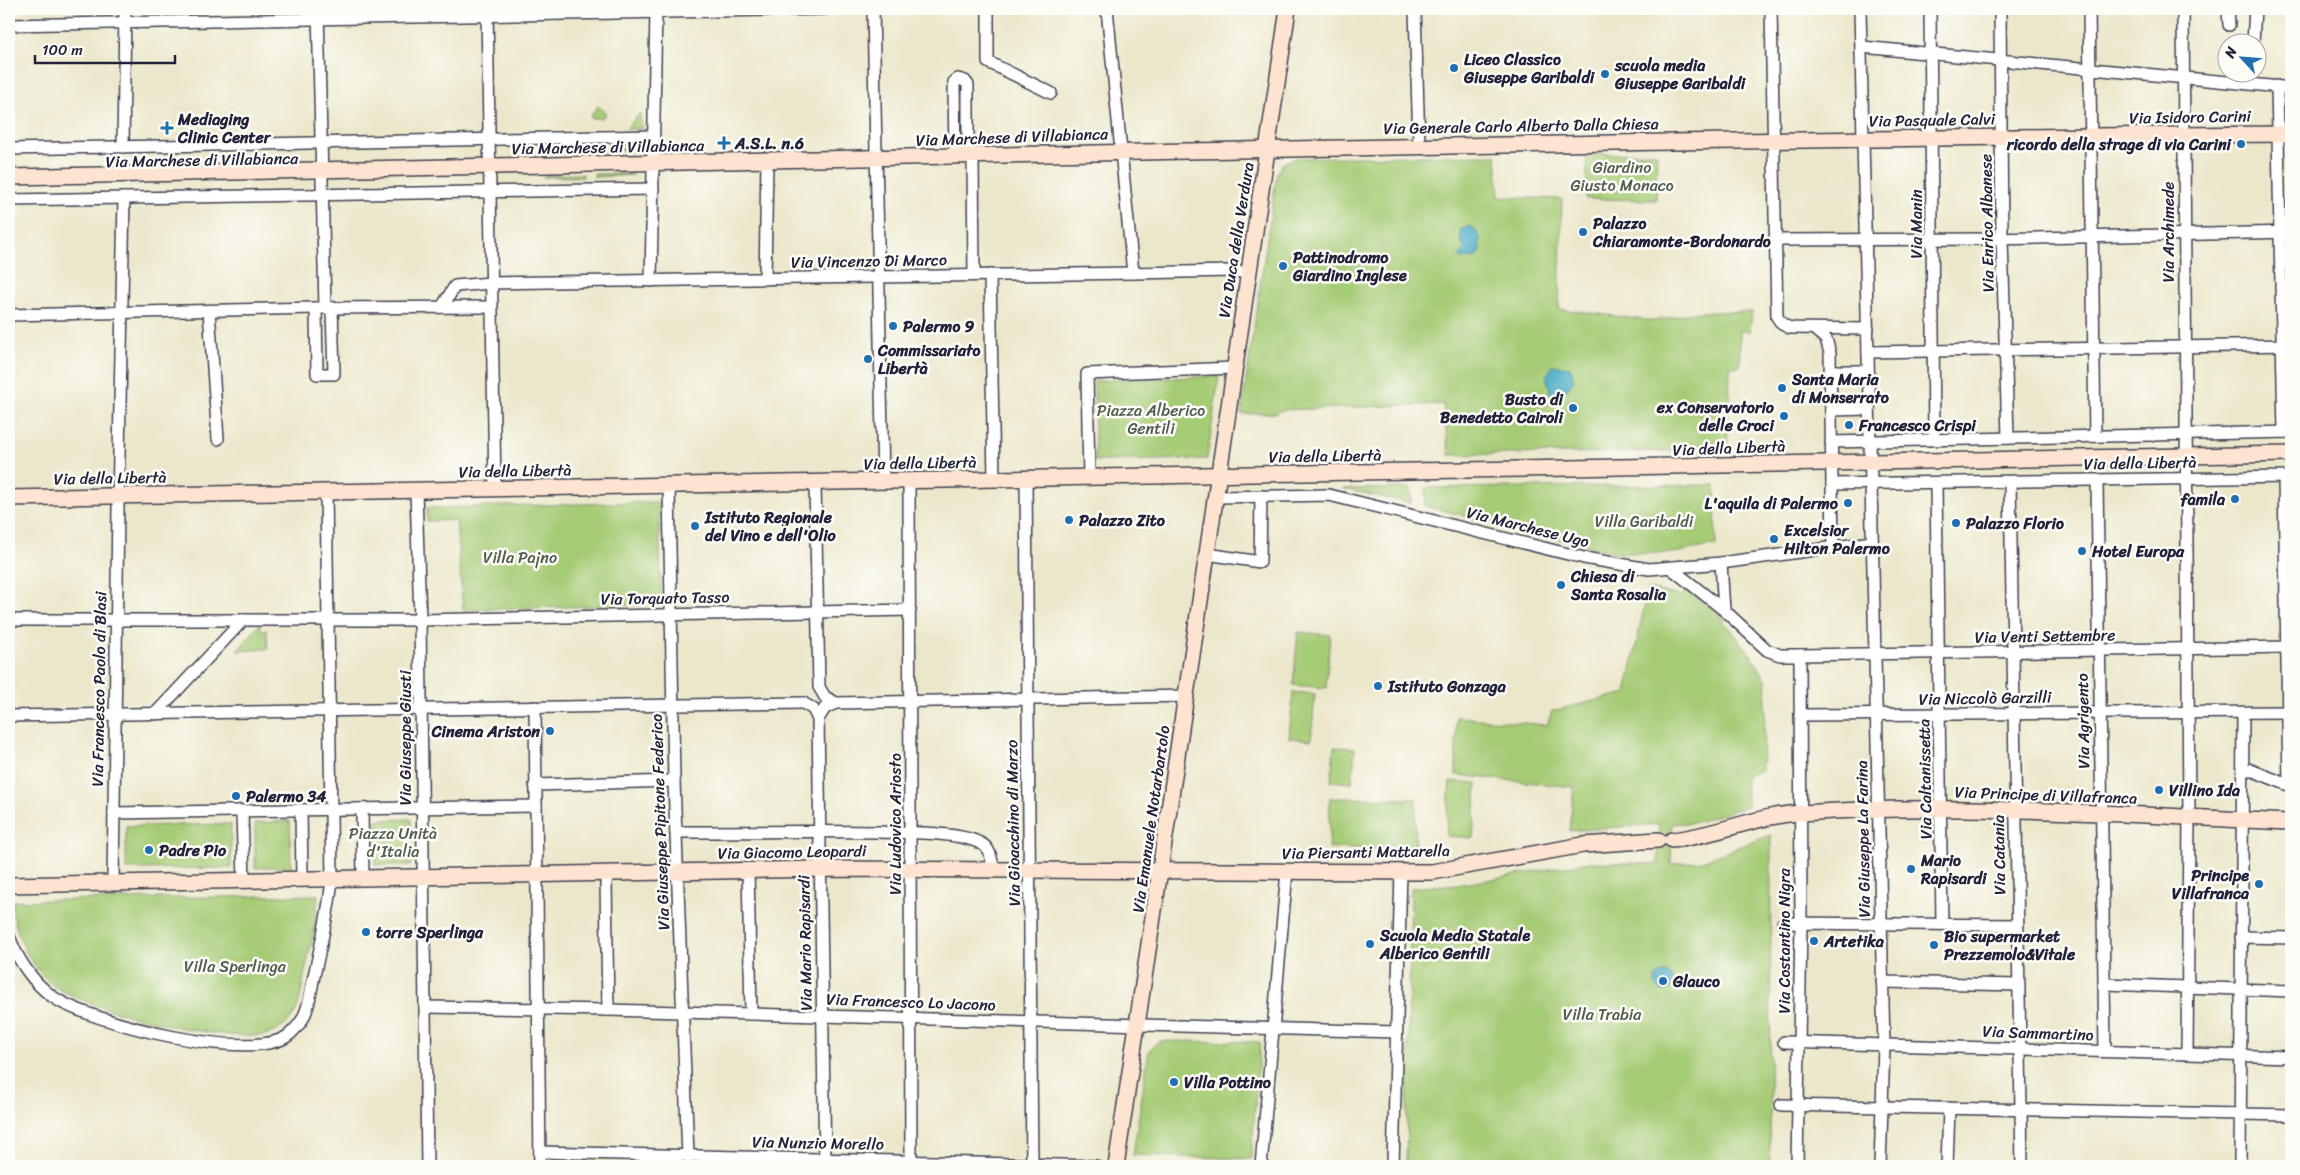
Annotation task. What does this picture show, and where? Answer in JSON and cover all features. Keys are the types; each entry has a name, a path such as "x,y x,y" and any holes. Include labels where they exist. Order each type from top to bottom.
{"street":[{"path":"123,147 126,9"},
{"path":"231,9 231,21"},
{"path":"9,25 231,21 318,14 824,9"},
{"path":"874,9 883,482"},
{"path":"988,9 988,62 1051,93"},
{"path":"1107,9 1133,272"},
{"name":"Via Duca della Verdura","path":"1219,476 1288,9"},
{"path":"1415,9 1418,145"},
{"path":"1771,9 1777,317 1782,324 1790,328 1868,329"},
{"name":"Via Giuseppe La Farina","path":"1860,9 1884,1046 1880,1166"},
{"name":"Via Manin","path":"1930,9 1934,438"},
{"name":"Via Enrico Albanese","path":"2000,9 2002,239 2007,350 2008,437"},
{"path":"2089,9 2095,435"},
{"name":"Via Archimede","path":"2183,9 2184,346 2189,817 2187,1054"},
{"path":"2228,9 2229,26"},
{"path":"2254,32 2255,9"},
{"path":"651,281 656,11"},
{"path":"487,13 495,489"},
{"path":"318,14 324,308 317,374 334,374 324,308"},
{"path":"1862,47 2184,77 2218,78"},
{"path":"967,158 954,82 958,79 965,81 968,85 967,158 974,275"},
{"path":"2264,82 2291,88"},
{"path":"2277,86 2284,134 2287,432"},
{"name":"Via Isidoro Carini","path":"2090,136 2284,134"},
{"name":"Via Marchese di Villabianca","path":"9,149 653,136"},
{"name":"Via Pasquale Calvi","path":"1775,138 2090,136"},
{"name":"Via Generale Carlo Alberto Dalla Chiesa","path":"1267,153 1418,145 1775,138"},
{"name":"Via Marchese di Villabianca","path":"9,182 967,158 1267,153"},
{"path":"765,279 766,163"},
{"name":"Via Marchese di Villabianca","path":"9,177 321,173"},
{"path":"9,200 653,189"},
{"name":"Via Francesco Paolo di Blasi","path":"113,883 124,198"},
{"path":"1776,240 1932,240 2286,233"},
{"name":"Via Vincenzo Di Marco","path":"442,307 454,286 491,284 1133,272 1232,271 1249,273"},
{"path":"990,275 994,480"},
{"path":"9,316 324,308 491,307"},
{"path":"209,311 218,440"},
{"path":"1814,329 1822,333 1829,345 1833,548"},
{"path":"1868,352 2287,345"},
{"path":"1089,478 1087,374 1234,368"},
{"path":"1830,371 1868,371"},
{"path":"1831,410 1869,409"},
{"name":"Via della Libertà","path":"1831,442 1934,438 2287,432"},
{"name":"Via della Libertà","path":"9,498 2291,454"},
{"name":"Via Emanuele Notarbartolo","path":"1116,1166 1162,870 1219,476"},
{"path":"2243,767 2290,785 2288,477"},
{"name":"Via della Libertà","path":"1832,484 1936,484 2288,477"},
{"name":"Via Gioacchino di Marzo","path":"1026,479 1032,1165"},
{"name":"Via Ludovico Ariosto","path":"909,481 912,868 911,1164"},
{"name":"Via Agrigento","path":"2097,481 2105,1051"},
{"name":"Via Catania","path":"2010,482 2022,1166"},
{"path":"815,483 819,686 825,698 836,703"},
{"name":"Via Caltanissetta","path":"1936,484 1942,810 1942,924"},
{"name":"Via Giuseppe Pipitone Federico","path":"668,486 674,781 688,1157"},
{"name":"Via Giuseppe Giusti","path":"416,490 420,620 427,1166"},
{"path":"9,936 20,960 36,982 51,996 78,1011 193,1040 236,1045 263,1045 279,1041 288,1036 299,1024 304,1015 324,930 332,879 326,492"},
{"name":"Via Marchese Ugo","path":"1216,497 1329,495 1584,558 1649,569 1721,563 1872,542"},
{"path":"1208,554 1260,562 1261,496"},
{"path":"1721,563 1724,610"},
{"name":"Via Venti Settembre","path":"1672,568 1724,610 1766,650 1780,655 2289,647"},
{"name":"Via Torquato Tasso","path":"9,620 328,618 420,620 671,613 910,610"},
{"path":"155,714 243,620"},
{"name":"Via Costantino Nigra","path":"1798,1166 1801,923 1800,655"},
{"path":"803,703 812,697 819,686"},
{"path":"818,719 825,708 836,703 1187,696"},
{"path":"9,716 803,703 813,709 818,719"},
{"path":"535,707 540,1166"},
{"path":"2240,1166 2242,712"},
{"name":"Via Niccolò Garzilli","path":"1800,715 2290,712"},
{"name":"Via Mario Rapisardi","path":"818,719 825,1163"},
{"path":"535,785 674,781"},
{"path":"114,813 536,806"},
{"path":"362,809 363,878"},
{"path":"301,810 302,879"},
{"name":"Via Principe di Villafranca","path":"1800,813 1942,810 2015,811 2291,822"},
{"path":"242,812 244,881"},
{"name":"Via Piersanti Mattarella","path":"1162,870 1401,872 1455,869 1583,845 1699,837 1754,821 1800,813"},
{"path":"676,832 820,831 911,833 957,837 981,843 992,858 992,868"},
{"name":"Via Giacomo Leopardi","path":"423,877 820,868 1162,870"},
{"path":"748,870 751,1014"},
{"path":"1261,1166 1287,871"},
{"path":"1393,1166 1401,872"},
{"path":"608,1010 606,882 609,873"},
{"path":"9,885 423,877"},
{"path":"1783,923 2017,925"},
{"path":"2241,937 2291,938"},
{"path":"1882,982 2018,985"},
{"path":"2105,984 2291,992"},
{"name":"Via Francesco Lo Jacono","path":"425,1006 1396,1032"},
{"name":"Via Sammartino","path":"1784,1042 2291,1057"},
{"path":"1781,1105 2291,1115"},
{"path":"1947,1166 1949,1108"},
{"name":"Via Nunzio Morello","path":"540,1152 688,1157 722,1162 1096,1166"}],"green space":[{"path":"598,106 606,113 602,118 590,117"},
{"path":"640,113 642,129 627,129 627,128"},
{"path":"632,148 632,150 591,150 592,149"},
{"path":"583,149 584,152 542,152 543,150"},
{"name":"Giardino Giusto Monaco","path":"1657,153 1656,200 1586,199 1587,154"},
{"path":"1496,155 1499,197 1562,199 1559,309 1654,321 1698,312 1752,312 1750,332 1740,331 1740,366 1730,367 1727,450 1449,455 1443,404 1282,410 1277,413 1241,414 1277,173 1283,163 1295,158"},
{"path":"583,174 583,177 543,177 545,175"},
{"path":"594,174 632,174 634,175 594,177"},
{"name":"Piazza Alberico Gentili","path":"1219,376 1207,459 1095,461 1094,381"},
{"name":"Villa Garibaldi","path":"1715,485 1716,545 1673,553 1616,553 1425,506 1426,488"},
{"path":"1411,488 1411,503 1343,489"},
{"name":"Villa Pajno","path":"659,502 661,604 463,610 456,520 427,521 427,508"},
{"name":"Villa Trabia","path":"1648,589 1680,596 1687,591 1716,611 1752,656 1767,681 1762,770 1745,777 1748,806 1697,822 1672,824 1671,864 1702,861 1771,835 1770,1166 1406,1166 1411,888 1470,883 1590,862 1658,864 1659,824 1569,831 1574,787 1456,775 1456,717 1547,725 1552,711 1626,693"},
{"path":"260,624 261,630 267,630 268,649 237,651"},
{"path":"1298,632 1330,635 1326,688 1293,685"},
{"path":"1293,692 1315,694 1311,740 1289,738"},
{"path":"1334,747 1355,748 1352,783 1331,781"},
{"path":"1450,781 1477,783 1473,838 1446,836"},
{"path":"1330,798 1416,799 1415,849 1329,848"},
{"name":"Piazza Unità d'Italia","path":"411,819 411,865 375,865 375,820"},
{"path":"290,821 291,867 255,868 255,823"},
{"path":"231,824 231,868 126,869 126,826"},
{"name":"Villa Sperlinga","path":"318,895 312,939 296,1010 284,1026 274,1032 264,1035 244,1036 152,1021 89,1003 65,992 49,982 41,974 28,955 18,934 12,901"},
{"path":"1159,1041 1260,1042 1251,1159 1133,1155 1149,1050"}],"water":[{"path":"1471,226 1480,236 1480,251 1476,257 1461,259 1459,257 1465,249 1461,241 1460,230"},
{"path":"1553,365 1570,367 1574,379 1566,391 1552,397 1546,377"},
{"path":"1660,973 1668,973 1673,978 1671,989 1660,991 1655,986 1655,978"}],"place":[{"name":"Liceo Classico Giuseppe Garibaldi","path":"1454,68"},
{"name":"scuola media Giuseppe Garibaldi","path":"1605,74"},
{"name":"Mediaging Clinic Center","path":"167,128"},
{"name":"A.S.L. n.6","path":"724,143"},
{"name":"ricordo della strage di via Carini","path":"2241,144"},
{"name":"Palazzo Chiaramonte-Bordonardo","path":"1583,232"},
{"name":"Pattinodromo Giardino Inglese","path":"1283,266"},
{"name":"Palermo 9","path":"893,326"},
{"name":"Commissariato Libertà","path":"868,359"},
{"name":"Santa Maria di Monserrato","path":"1782,388"},
{"name":"Busto di Benedetto Cairoli","path":"1573,408"},
{"name":"ex Conservatorio delle Croci","path":"1784,416"},
{"name":"Francesco Crispi","path":"1849,425"},
{"name":"famila","path":"2235,499"},
{"name":"L'aquila di Palermo","path":"1848,503"},
{"name":"Palazzo Zito","path":"1069,520"},
{"name":"Palazzo Florio","path":"1956,523"},
{"name":"Istituto Regionale del Vino e dell'Olio","path":"695,526"},
{"name":"Excelsior Hilton Palermo","path":"1774,539"},
{"name":"Hotel Europa","path":"2082,551"},
{"name":"Chiesa di Santa Rosalia","path":"1561,585"},
{"name":"Istituto Gonzaga","path":"1378,686"},
{"name":"Cinema Ariston","path":"550,731"},
{"name":"Villino Ida","path":"2159,790"},
{"name":"Palermo 34","path":"236,796"},
{"name":"Padre Pio","path":"149,850"},
{"name":"Mario Rapisardi","path":"1911,869"},
{"name":"Principe Villafranca","path":"2259,884"},
{"name":"torre Sperlinga","path":"366,932"},
{"name":"Artetika","path":"1814,941"},
{"name":"Scuola Media Statale Alberico Gentili","path":"1370,944"},
{"name":"Bio supermarket Prezzemolo&Vitale","path":"1934,945"},
{"name":"Glauco","path":"1663,981"},
{"name":"Villa Pottino","path":"1174,1082"}]}
